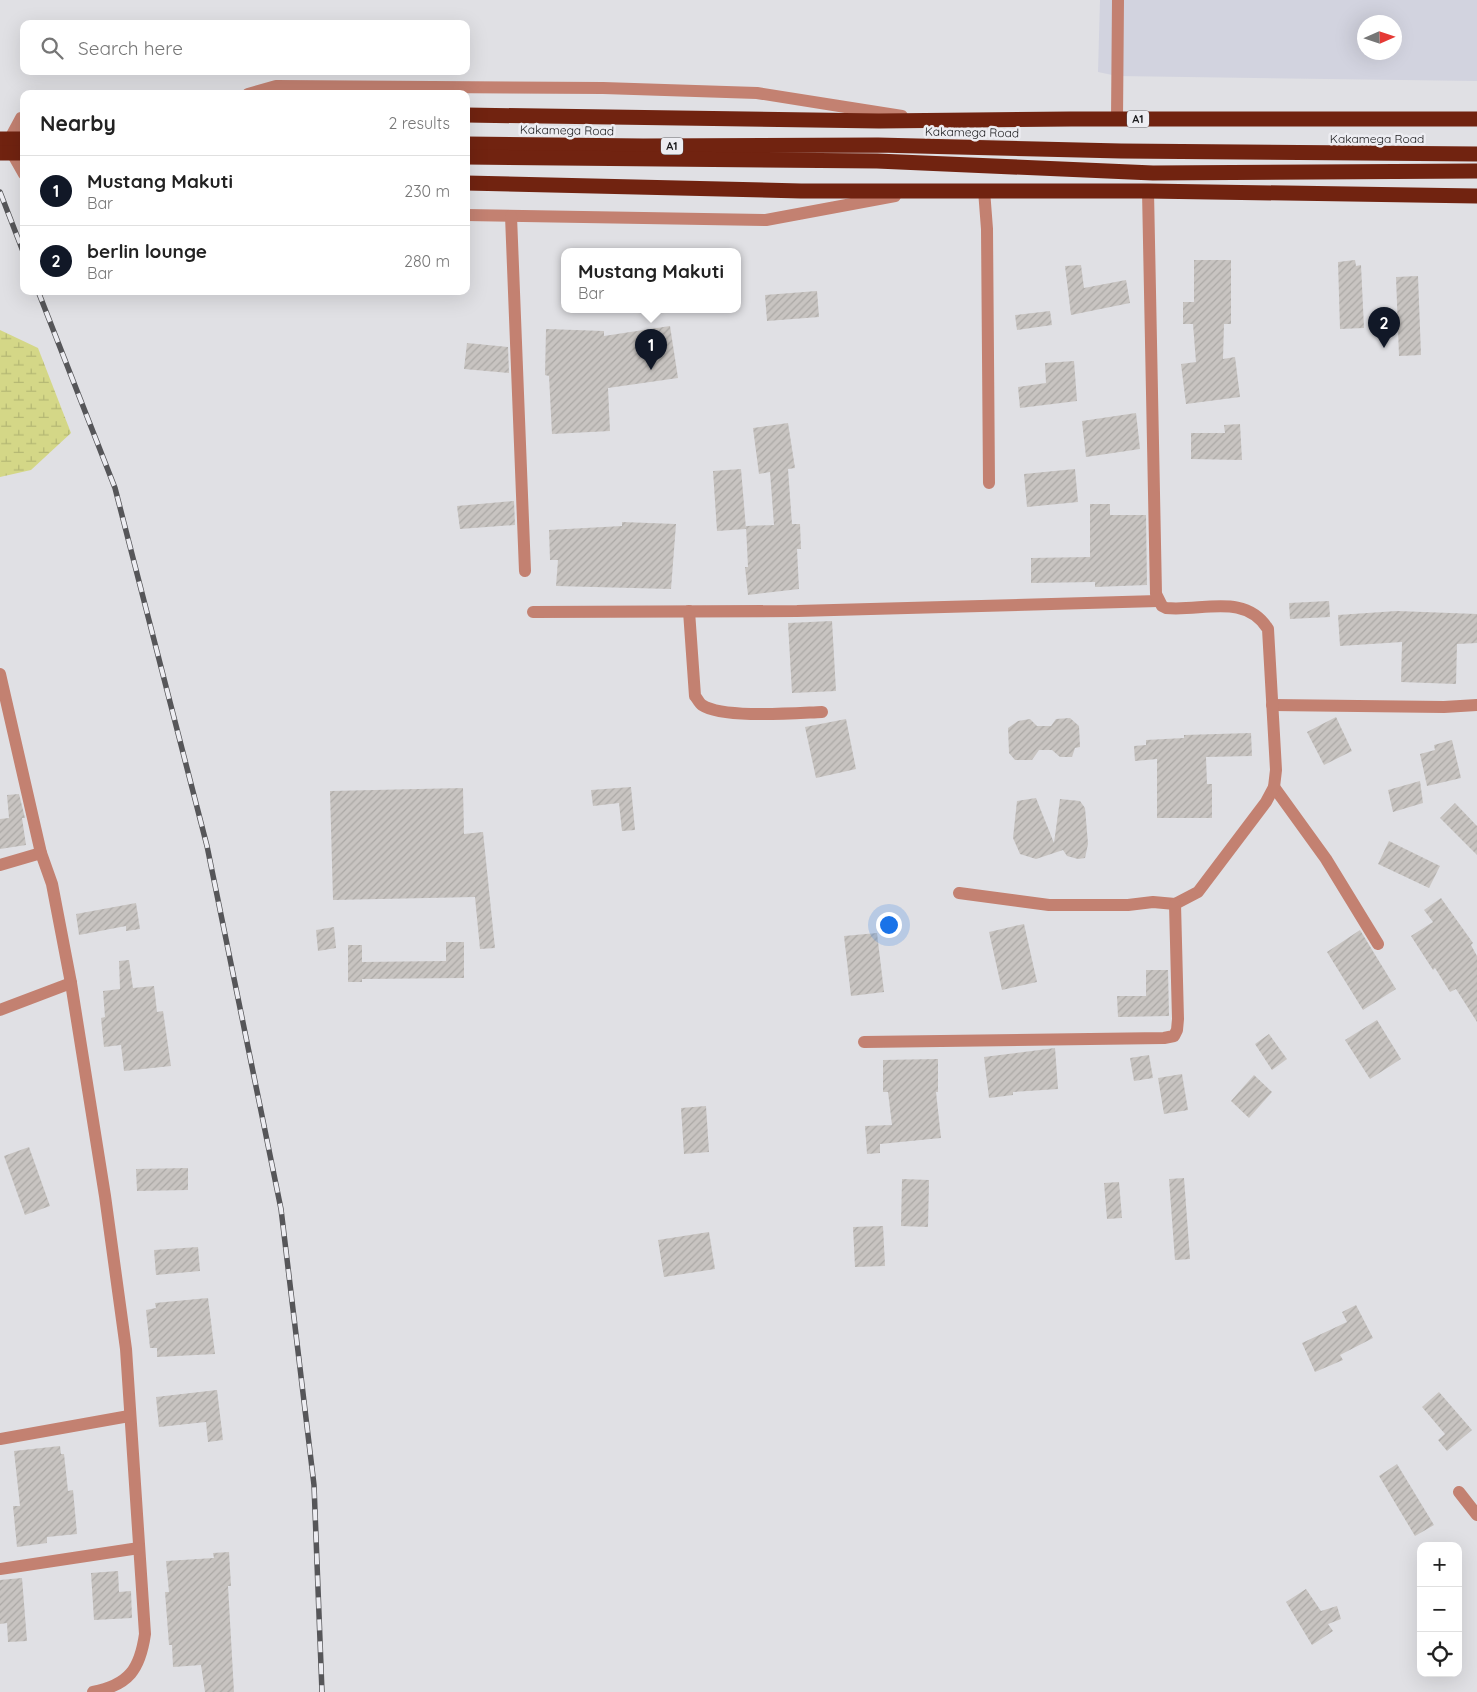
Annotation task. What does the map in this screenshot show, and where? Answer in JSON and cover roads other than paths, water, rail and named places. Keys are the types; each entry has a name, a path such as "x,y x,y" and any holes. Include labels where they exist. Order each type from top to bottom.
{"highway":[{"name":"A1","path":"470,115 879,122 1117,119 1477,120"},
{"path":"0,139 20,139"},
{"name":"Kakamega Road","path":"470,144 643,146 878,145 1121,151 1477,154"},
{"path":"0,153 20,153"},
{"name":"A1","path":"470,157 877,162 1153,172 1477,171"},
{"path":"470,183 801,191 1148,191 1477,196"}],"street":[{"path":"1117,119 1118,0"},
{"path":"262,90 276,86 603,88 747,93 924,120"},
{"path":"20,120 7,144 20,167"},
{"path":"470,215 766,220 924,190"},
{"path":"984,190 990,483"},
{"path":"959,893 1049,904 1128,904 1153,902 1175,904 1198,892 1266,802 1274,787 1276,770 1268,629 1262,619 1252,612 1241,608 1173,609 1162,606 1156,594 1148,191"},
{"path":"511,216 525,571"},
{"path":"533,612 797,611 1158,601"},
{"path":"689,611 696,696 701,705 714,710 751,714 822,712"},
{"path":"0,674 41,853 52,884 71,983 105,1196 123,1330 145,1634 142,1657 132,1672 111,1688 93,1692"},
{"path":"1272,705 1444,707 1477,705"},
{"path":"1274,787 1326,859 1378,944"},
{"path":"0,865 41,853"},
{"path":"864,1042 1164,1038 1174,1036 1177,1030 1178,1019 1175,904"},
{"path":"0,1010 71,983"},
{"path":"0,1439 129,1416"},
{"path":"1459,1492 1477,1515"},
{"path":"0,1570 139,1548"}],"railway":[{"path":"0,192 20,244"},
{"path":"40,295 115,488 207,846 281,1209 314,1485 322,1692"}],"place":[{"name":"berlin lounge","path":"1384,348"},
{"name":"Mustang Makuti","path":"651,370"}]}
